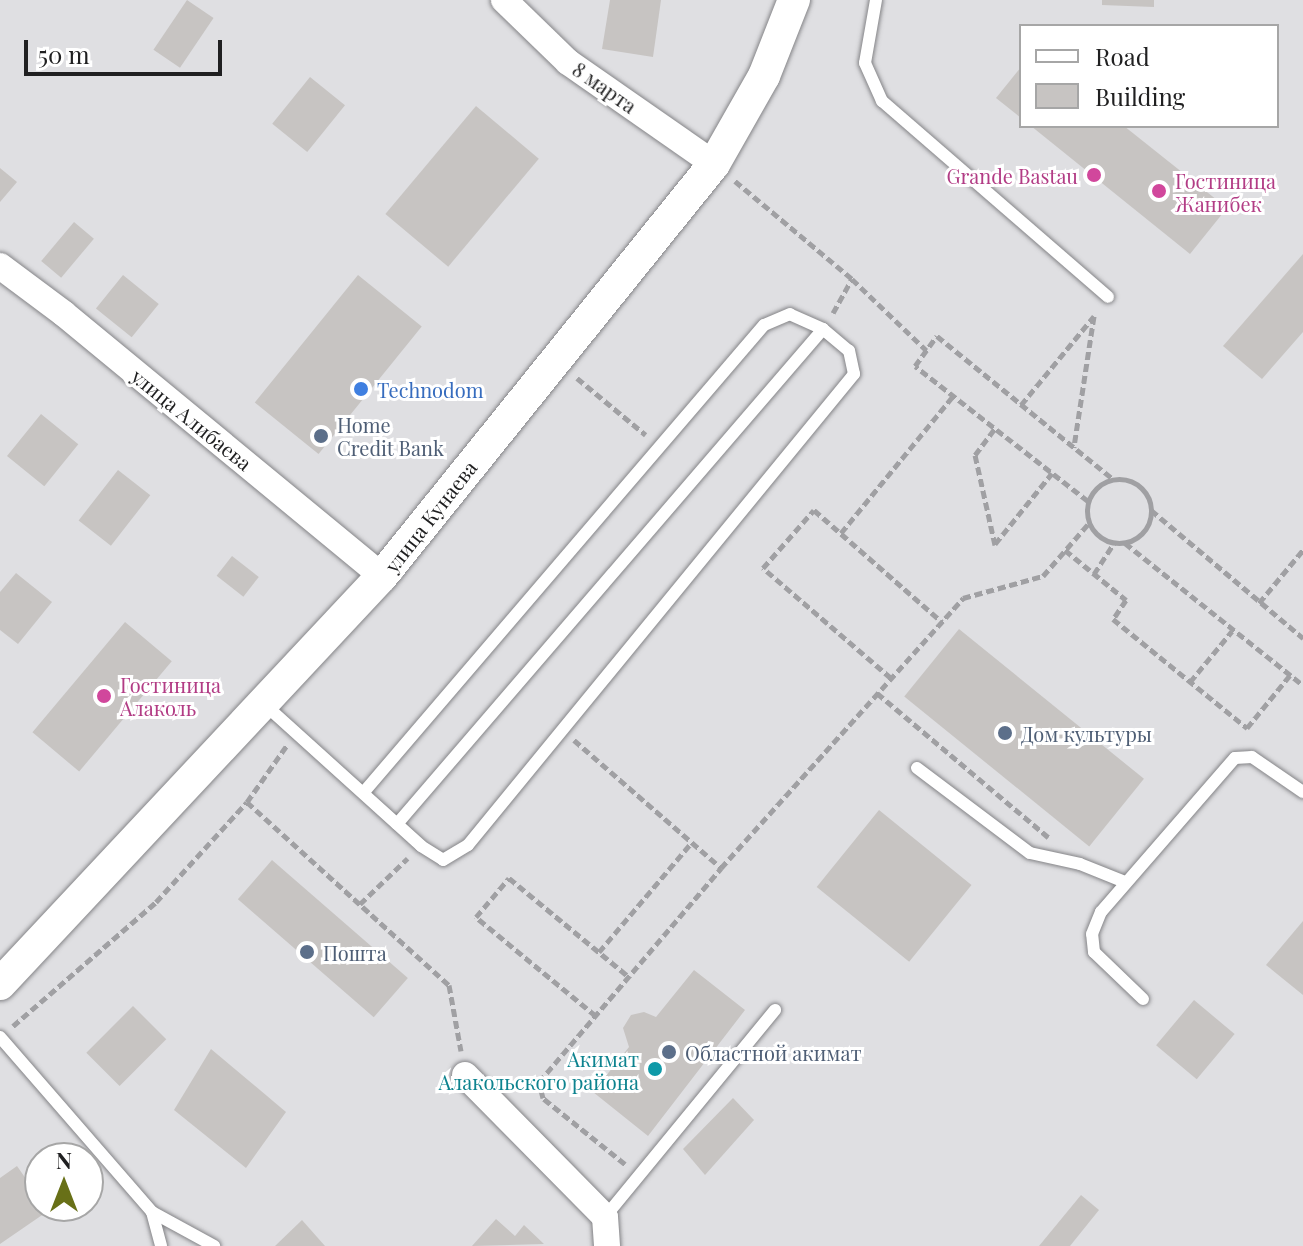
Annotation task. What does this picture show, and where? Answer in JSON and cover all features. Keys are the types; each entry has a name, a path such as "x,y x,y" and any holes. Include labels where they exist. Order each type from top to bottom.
{"street":[{"name":"8 марта","path":"504,0 568,62 714,164"},
{"name":"улица Кунаева","path":"0,984 382,576 714,164 764,76 794,0"},
{"name":"улица Алибаева","path":"0,266 63,313 382,576"},
{"path":"465,1075 605,1217 607,1246"}],"lane":[{"path":"876,0 865,63 882,101 1108,297"},
{"path":"263,703 421,846 443,860 468,845 854,374 849,351 823,329 790,314 764,325 363,793"},
{"path":"397,824 823,329"},
{"path":"1143,999 1094,952 1092,934 1101,912 1235,758 1252,757 1303,792"},
{"path":"917,768 1030,853 1080,864 1125,882"},
{"path":"605,1217 775,1010"},
{"path":"0,1037 152,1212 214,1246"},
{"path":"152,1212 161,1246"}],"path":[{"path":"714,164 852,279 926,350"},
{"path":"823,329 852,279"},
{"path":"1021,405 1094,316 1074,447"},
{"path":"1088,501 915,366 937,336 1113,479 1134,483 1143,490 1151,510 1303,638"},
{"path":"554,359 659,447"},
{"path":"841,533 953,396"},
{"path":"995,428 975,455 995,545 1052,473"},
{"path":"1113,479 1102,483 1088,501 1089,523 1094,532 1114,543 1125,543 1144,531 1151,510"},
{"path":"891,678 763,568 814,510 942,622"},
{"path":"639,1176 543,1098 539,1082 721,868 963,598 1043,576 1089,523"},
{"path":"1094,574 1114,543"},
{"path":"1125,543 1303,685"},
{"path":"1065,550 1126,600 1113,619 1247,728 1290,675"},
{"path":"1259,603 1303,550"},
{"path":"1190,682 1232,631"},
{"path":"877,693 1080,864"},
{"path":"561,729 721,868"},
{"path":"12,1026 156,902 247,802 296,733"},
{"path":"247,802 449,985 465,1075"},
{"path":"599,952 692,842"},
{"path":"360,904 421,846"},
{"path":"596,1016 476,917 509,878 629,977"}],"building":[{"path":"187,0 214,18 180,68 153,50"},
{"path":"610,0 661,0 653,57 602,49"},
{"path":"1102,0 1154,0 1154,7 1102,5"},
{"path":"1019,69 1019,116 996,98"},
{"path":"310,77 345,105 307,152 272,124"},
{"path":"476,106 539,159 448,267 385,214"},
{"path":"1033,128 1127,128 1227,208 1190,254"},
{"path":"0,168 17,182 0,202"},
{"path":"74,222 94,239 61,278 41,261"},
{"path":"1303,254 1303,332 1262,379 1223,346"},
{"path":"123,275 159,304 132,337 96,308"},
{"path":"358,275 422,327 319,454 255,402"},
{"path":"41,414 78,444 44,486 7,456"},
{"path":"118,470 150,495 111,546 79,520"},
{"path":"232,556 259,577 243,597 217,576"},
{"path":"16,573 52,602 18,644 0,630 0,592"},
{"path":"125,622 172,661 79,772 32,732"},
{"path":"959,629 1144,779 1089,846 904,697"},
{"path":"879,810 971,885 909,962 817,887"},
{"path":"272,860 408,978 374,1017 238,899"},
{"path":"1303,921 1303,995 1266,965"},
{"name":"Акимат Алакольского района","path":"694,970 745,1010 648,1136 593,1092 629,1047 623,1028 631,1015 644,1012 656,1017"},
{"path":"1194,1000 1235,1034 1197,1079 1156,1045"},
{"path":"133,1006 166,1039 120,1086 86,1053"},
{"path":"211,1049 286,1112 246,1168 174,1110"},
{"path":"733,1098 754,1120 705,1175 683,1149"},
{"path":"17,1166 24,1176 24,1222 32,1222 0,1244 0,1178"},
{"path":"1081,1195 1099,1210 1070,1246 1039,1246"},
{"path":"496,1219 515,1236 524,1225 544,1244 472,1246"},
{"path":"302,1220 325,1246 275,1246"}],"place":[{"name":"Grande Bastau","path":"1094,175"},
{"name":"Гостиница Жанибек","path":"1159,191"},
{"name":"Technodom","path":"361,389"},
{"name":"Home Credit Bank","path":"321,436"},
{"name":"Гостиница Алаколь","path":"104,696"},
{"name":"Дом культуры","path":"1005,733"},
{"name":"Пошта","path":"307,952"},
{"name":"Областной акимат","path":"669,1052"},
{"name":"Акимат Алакольского района","path":"655,1069"}]}
